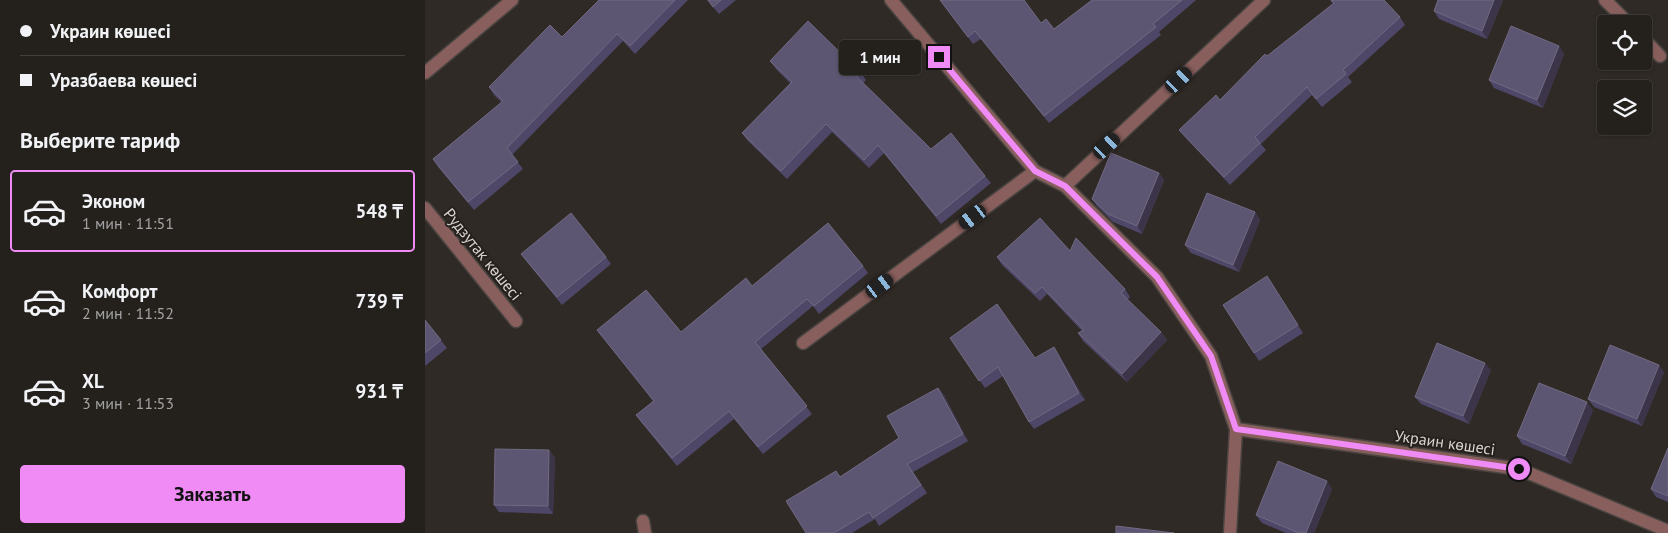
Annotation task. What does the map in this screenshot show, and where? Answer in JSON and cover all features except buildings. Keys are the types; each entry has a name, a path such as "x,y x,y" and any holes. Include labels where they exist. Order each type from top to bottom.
{"street":[{"path":"425,73 512,0"},
{"path":"891,0 1035,171 1065,186 1157,277 1211,356 1236,429 1230,533"},
{"path":"1065,186 1264,0"},
{"path":"1605,0 1620,15"},
{"path":"1652,47 1661,56"},
{"path":"803,343 1035,171"},
{"name":"Рудзутак көшесі","path":"425,208 516,321"},
{"name":"Украин көшесі","path":"1236,429 1519,469 1668,531"}],"route":[{"path":"939,57 1035,171 1065,186 1157,277 1211,356 1236,429 1519,469"}]}
